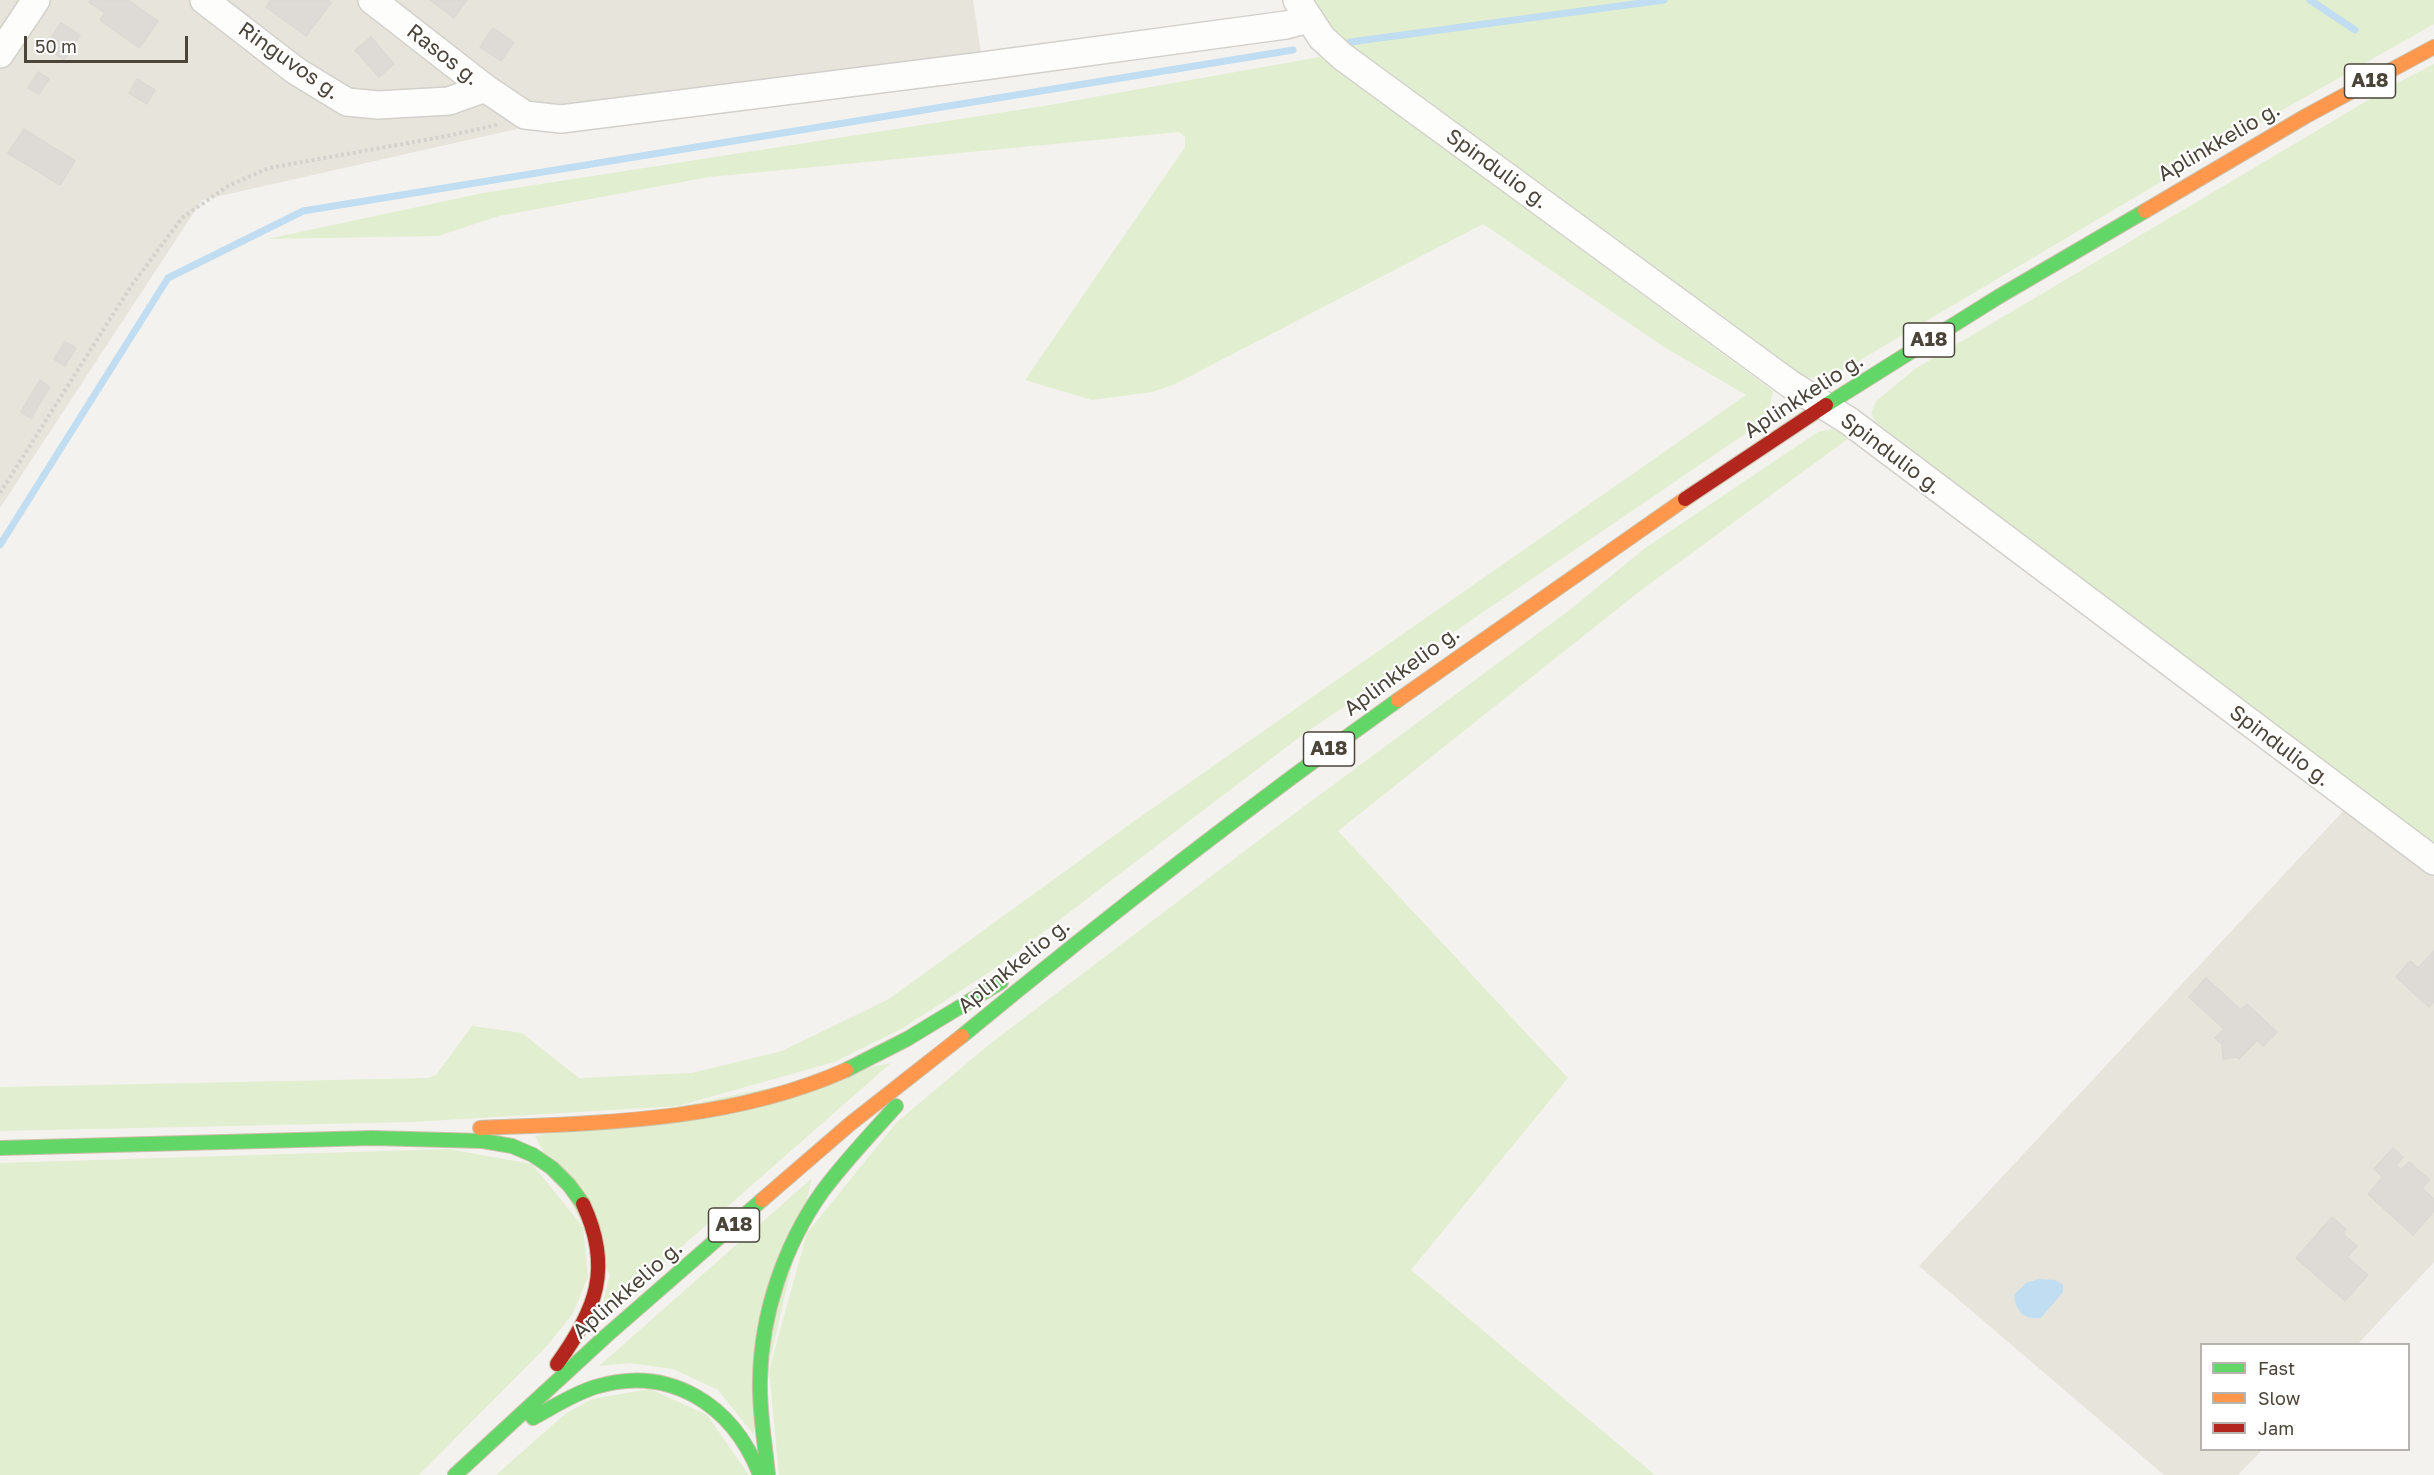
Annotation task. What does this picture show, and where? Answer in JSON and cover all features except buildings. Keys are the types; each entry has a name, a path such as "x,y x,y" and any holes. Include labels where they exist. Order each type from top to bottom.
{"highway":[{"name":"Aplinkkelio g.","path":"455,1475 527,1407 850,1124 946,1049 1099,923 1287,779 1624,540 1826,405 2028,279 2306,116 2434,47"},
{"path":"407,1137 479,1128 667,1117 717,1110 810,1085 861,1063 1099,923"},
{"path":"768,1475 760,1372 765,1330 782,1268 797,1234 821,1194 946,1049"},
{"path":"0,1148 407,1137 480,1141 511,1146 543,1160 564,1177 581,1200 595,1232 599,1261 597,1291 588,1315 576,1338 527,1407"},
{"path":"497,1437 594,1387 639,1380 666,1383 702,1398 722,1414 747,1444 760,1475"}],"street":[{"path":"0,54 9,18 36,0"},
{"name":"Ringuvos g.","path":"204,0 296,71 347,102 378,105 448,101 468,96 485,88"},
{"name":"Rasos g.","path":"372,0 485,88 525,115"},
{"path":"525,115 561,119 983,66 1286,25 1302,10"},
{"name":"Spindulio g.","path":"1302,10 1322,38 1342,57 1790,384 1826,405 2434,861"}],"path":[{"path":"0,493 131,286 182,218 228,186 269,168 447,136 501,124 525,115"}],"shaded area":[{"path":"0,0 973,0 983,66 561,119 202,200 0,508"},
{"path":"2347,807 2434,874 2434,1262 2359,1343 2200,1343 2200,1451 2261,1451 2238,1475 2164,1475 1919,1266"}],"green space":[{"path":"1312,0 2434,0 2434,24 2279,112 1852,365 1833,374 1814,378 1801,376 1355,53 1333,31"},
{"path":"1320,57 1773,391 1767,419 1301,736 1000,965 903,1028 834,1062 678,1106 413,1122 0,1131 0,1087 428,1078 436,1075 472,1026 522,1033 579,1078 692,1073 782,1051 889,999 1130,824 1746,395 1664,347 1483,224 1175,384 1152,392 1092,400 1025,380 1185,147 1185,137 1179,132 709,177 499,216 438,236 267,239 483,193 1044,106"},
{"path":"2434,64 2434,843 2007,523 1881,433 1871,413 1876,401 1915,369 2397,83"},
{"path":"1832,429 1849,438 1640,591 1338,831 1568,1078 1411,1270 1655,1475 779,1475 769,1370 807,1233 897,1122 991,1043 1275,828 1571,609 1645,548 1818,432"},
{"path":"891,1063 598,1320 610,1275 535,1136"},
{"path":"448,1149 532,1164 583,1227 588,1277 572,1315 545,1348 419,1475 0,1475 0,1163"},
{"path":"812,1178 753,1434 718,1390 673,1369 630,1363 599,1366"},
{"path":"650,1389 707,1415 749,1475 496,1475 565,1414 592,1399"}],"water":[{"path":"2039,1279 2055,1280 2063,1285 2063,1292 2041,1318 2030,1318 2019,1310 2014,1295 2026,1283"}],"waterway":[{"path":"1350,42 1664,0"},
{"path":"2310,0 2355,30"},
{"path":"0,545 168,278 303,211 1293,50"}],"traffic: fast":[{"path":"1826,405 1998,297 2145,211"},
{"path":"962,1036 1177,864 1398,700"},
{"path":"846,1070 907,1039 1001,982"},
{"path":"768,1475 761,1416 761,1355 777,1282 796,1235 822,1192 848,1159 896,1106"},
{"path":"0,1148 372,1138 483,1141 512,1146 533,1155 552,1168 583,1204"},
{"path":"455,1475 606,1336 762,1200"},
{"path":"533,1418 595,1387 623,1381 649,1381 673,1386 696,1396 716,1410 733,1428 748,1450 760,1475"}],"traffic: slow":[{"path":"2145,211 2306,116 2434,47"},
{"path":"1398,700 1685,499"},
{"path":"762,1200 850,1124 962,1036"},
{"path":"480,1128 620,1121 713,1109 758,1100 803,1087 846,1070"}],"traffic: jam":[{"path":"1685,499 1826,405"},
{"path":"557,1364 582,1325 596,1288 597,1248 583,1204"}]}
